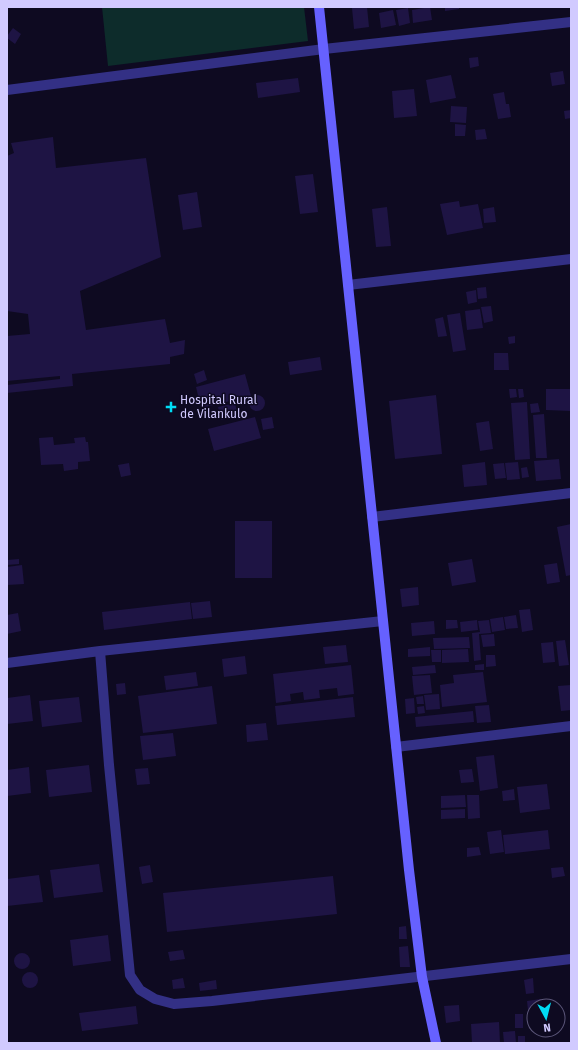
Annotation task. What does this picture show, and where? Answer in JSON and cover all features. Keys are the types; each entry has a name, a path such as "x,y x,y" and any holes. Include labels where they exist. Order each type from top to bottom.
{"main road":[{"path":"320,7 409,870 422,977 436,1043"}],"street":[{"path":"7,90 324,49 571,22"},
{"path":"348,285 571,259"},
{"path":"372,517 571,493"},
{"path":"7,663 100,651 383,621"},
{"path":"100,651 108,765 130,975 140,990 155,999 174,1004 212,1001 571,959"},
{"path":"396,747 571,726"}],"green space":[{"path":"102,7 304,7 308,41 108,66"}],"building":[{"path":"367,7 369,27 354,29 352,8"},
{"path":"430,7 432,20 413,23 412,10"},
{"path":"445,7 459,7 459,9 445,11"},
{"path":"408,8 410,23 399,26 396,10"},
{"path":"393,10 396,25 381,28 379,13"},
{"path":"13,28 21,34 15,44 7,38"},
{"path":"478,57 479,66 470,68 469,58"},
{"path":"563,71 565,84 552,86 550,73"},
{"path":"451,75 456,98 430,103 426,80"},
{"path":"298,78 300,92 258,98 256,83"},
{"path":"414,89 417,116 394,118 392,91"},
{"path":"504,92 506,104 509,104 511,117 498,119 493,94"},
{"path":"451,106 467,107 466,123 450,122"},
{"path":"571,110 571,118 565,119 564,111"},
{"path":"455,124 466,125 465,136 455,136"},
{"path":"485,129 487,139 476,140 475,130"},
{"path":"53,137 56,168 146,158 161,257 80,291 86,330 165,319 170,343 185,340 184,354 170,357 170,364 72,374 73,386 7,393 7,385 60,379 60,376 7,381 7,336 30,334 28,314 7,311 7,156 14,153 11,143"},
{"path":"313,174 318,212 300,214 295,176"},
{"path":"197,192 202,227 183,230 178,195"},
{"path":"459,201 460,207 478,204 483,228 447,235 440,204"},
{"path":"387,207 391,246 376,247 372,209"},
{"path":"494,207 496,222 484,223 483,209"},
{"path":"486,287 487,298 478,299 477,288"},
{"path":"476,290 477,302 468,304 466,292"},
{"path":"491,306 493,321 484,323 481,307"},
{"path":"480,309 483,328 467,330 465,311"},
{"path":"460,313 466,350 453,352 447,315"},
{"path":"443,317 447,336 438,337 435,319"},
{"path":"515,336 515,343 509,344 508,337"},
{"path":"494,353 508,353 509,370 494,370"},
{"path":"320,357 322,370 290,375 288,362"},
{"path":"204,370 207,380 197,384 194,374"},
{"path":"245,374 251,396 201,408 196,387"},
{"path":"509,389 516,389 517,397 510,398"},
{"path":"518,389 523,389 524,397 519,398"},
{"path":"546,389 571,389 571,411 546,410"},
{"path":"257,395 264,400 265,403 260,410 257,411 250,406 249,403 254,396"},
{"path":"436,395 442,454 395,459 389,401"},
{"path":"527,402 530,459 515,460 511,403"},
{"path":"235,403 238,416 221,420 218,407"},
{"path":"538,403 540,412 531,413 530,404"},
{"path":"544,414 547,458 536,458 533,415"},
{"path":"255,417 261,438 214,451 208,429"},
{"path":"272,417 274,428 263,430 261,419"},
{"path":"489,421 493,449 480,451 476,423"},
{"path":"53,437 54,445 75,443 74,438 85,437 86,442 88,442 90,461 78,462 78,469 64,471 63,464 41,465 39,438"},
{"path":"559,459 561,479 536,481 534,461"},
{"path":"485,462 487,485 464,487 462,465"},
{"path":"518,462 520,479 507,480 505,463"},
{"path":"129,463 131,475 121,477 118,465"},
{"path":"504,463 506,478 495,479 493,464"},
{"path":"527,467 529,477 522,478 521,468"},
{"path":"235,521 272,521 272,578 235,578"},
{"path":"571,524 571,575 566,576 557,527"},
{"path":"19,559 19,564 7,565 7,560"},
{"path":"472,559 476,582 452,586 448,563"},
{"path":"557,563 560,582 547,584 544,565"},
{"path":"22,565 24,584 7,585 7,567"},
{"path":"418,587 419,605 402,607 400,589"},
{"path":"210,601 212,617 193,619 191,603"},
{"path":"190,602 192,619 104,630 102,612"},
{"path":"530,609 533,630 522,632 519,610"},
{"path":"18,613 21,631 7,634 7,615"},
{"path":"516,615 518,628 506,629 504,617"},
{"path":"503,617 505,630 492,632 490,619"},
{"path":"446,620 457,620 458,628 446,629"},
{"path":"477,620 478,630 461,632 460,622"},
{"path":"489,620 491,633 479,634 481,660 474,661 472,633 480,632 478,621"},
{"path":"434,621 435,634 412,636 411,623"},
{"path":"494,634 495,646 483,647 481,635"},
{"path":"469,637 470,648 434,649 433,638"},
{"path":"565,640 569,665 559,666 556,641"},
{"path":"553,642 555,662 543,663 541,643"},
{"path":"346,645 348,662 325,664 323,647"},
{"path":"430,647 430,656 408,657 408,649"},
{"path":"468,649 469,662 442,663 442,650"},
{"path":"431,650 441,650 441,662 432,662"},
{"path":"486,655 495,655 496,666 486,667"},
{"path":"245,656 247,674 224,677 222,659"},
{"path":"484,664 484,670 475,670 475,665"},
{"path":"351,665 354,694 338,696 337,688 319,690 320,698 304,700 303,692 290,694 291,701 276,703 273,674"},
{"path":"435,665 436,673 413,675 412,667"},
{"path":"196,672 198,686 166,690 164,676"},
{"path":"483,672 487,702 442,707 440,685 454,683 453,675"},
{"path":"430,675 432,693 414,695 412,676"},
{"path":"125,683 126,694 117,695 116,684"},
{"path":"571,685 571,710 561,711 558,686"},
{"path":"212,686 217,724 143,733 138,696"},
{"path":"439,694 440,709 426,710 424,695"},
{"path":"30,695 33,721 7,724 7,698"},
{"path":"423,696 424,704 417,704 416,697"},
{"path":"79,697 82,722 42,727 39,701"},
{"path":"353,697 355,717 277,725 275,706"},
{"path":"414,698 415,713 406,714 405,699"},
{"path":"489,705 491,722 477,723 475,706"},
{"path":"424,706 425,713 418,714 417,707"},
{"path":"473,711 474,722 416,727 415,717"},
{"path":"266,723 268,740 247,742 246,725"},
{"path":"173,733 176,756 143,760 140,736"},
{"path":"494,755 498,788 480,791 476,757"},
{"path":"89,765 92,792 49,797 46,770"},
{"path":"29,767 31,793 7,796 7,770"},
{"path":"148,768 150,784 137,785 135,769"},
{"path":"472,769 474,782 461,783 459,770"},
{"path":"547,784 550,809 520,813 517,787"},
{"path":"514,789 515,800 503,801 502,791"},
{"path":"465,795 466,807 441,808 441,796"},
{"path":"467,795 479,795 480,818 468,819"},
{"path":"465,809 465,818 441,819 441,810"},
{"path":"501,830 504,852 490,854 487,832"},
{"path":"548,830 550,849 505,854 503,835"},
{"path":"479,847 481,855 467,857 467,848"},
{"path":"99,864 103,892 54,898 50,870"},
{"path":"150,865 153,882 142,884 139,867"},
{"path":"563,867 565,876 552,878 551,868"},
{"path":"39,875 43,902 7,906 7,879"},
{"path":"333,876 337,914 167,932 163,893"},
{"path":"406,926 407,939 399,939 399,927"},
{"path":"108,935 111,961 73,966 70,940"},
{"path":"408,946 410,967 400,967 399,947"},
{"path":"183,950 185,959 170,961 168,952"},
{"path":"22,953 28,955 30,961 28,967 22,969 16,967 14,961 16,955"},
{"path":"30,972 36,974 38,980 36,986 30,988 24,986 22,980 24,974"},
{"path":"183,978 185,988 173,989 172,980"},
{"path":"533,978 534,993 526,994 524,980"},
{"path":"216,980 217,989 200,991 199,983"},
{"path":"459,1005 460,1021 446,1023 444,1006"},
{"path":"136,1006 138,1024 82,1031 79,1013"},
{"path":"515,1014 523,1014 523,1028 515,1028"},
{"path":"499,1022 500,1043 472,1043 471,1024"},
{"path":"515,1031 516,1043 504,1043 503,1032"},
{"path":"518,1036 525,1036 525,1042 518,1043"}],"place":[{"name":"Hospital Rural de Vilankulo","path":"171,407"}]}
